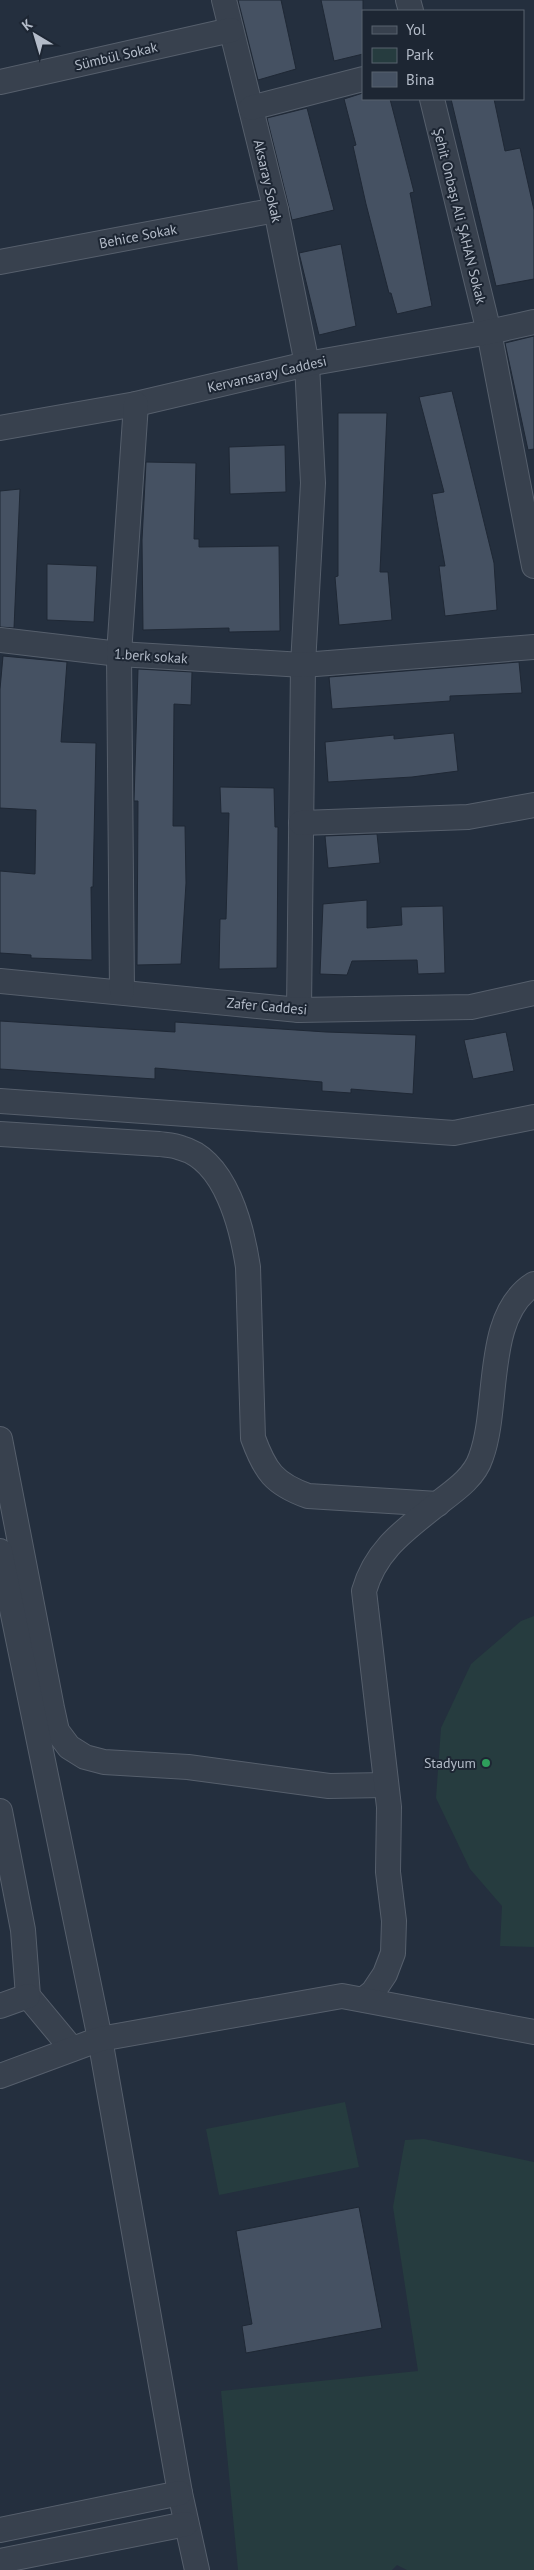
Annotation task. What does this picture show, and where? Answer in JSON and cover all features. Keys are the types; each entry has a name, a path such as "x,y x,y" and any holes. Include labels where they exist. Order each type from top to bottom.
{"street":[{"name":"Aksaray Sokak","path":"224,0 276,210 307,364 313,483 303,665 299,1010"},
{"name":"Sümbül Sokak","path":"0,82 231,30"},
{"path":"251,108 362,79"},
{"name":"Şehit Onbaşı Ali ŞAHAN Sokak","path":"432,100 489,332 534,566"},
{"name":"Behice Sokak","path":"0,262 276,210"},
{"name":"Kervansaray Caddesi","path":"0,428 136,404 307,364 489,332 534,322"},
{"path":"122,992 119,654 136,404"},
{"name":"1.berk sokak","path":"0,640 119,654 303,665 534,647"},
{"path":"301,823 468,817 534,805"},
{"name":"Zafer Caddesi","path":"0,981 299,1010 471,1007 534,993"},
{"path":"0,1101 454,1134 534,1117"},
{"path":"0,1134 158,1144 183,1148 205,1162 222,1183 244,1240 248,1267 252,1438 265,1466 274,1479 289,1489 308,1496 438,1504"},
{"path":"364,1999 373,1992 385,1974 393,1953 394,1921 388,1872 389,1807 364,1591 370,1571 382,1554 402,1533 438,1504 475,1470 482,1456 492,1408 498,1345 505,1320 508,1312 534,1284"},
{"path":"0,1438 57,1731 69,1747 85,1757 104,1762 188,1767 329,1786 386,1785"},
{"path":"0,1550 100,2039 180,2493 196,2570"},
{"path":"0,1811 23,1930 28,1996 72,2049"},
{"path":"0,2006 28,1996"},
{"path":"0,2076 100,2039 342,1996 534,2032"},
{"path":"0,2530 180,2493"},
{"path":"0,2561 186,2524"}],"green space":[{"name":"Stadyum","path":"534,1616 534,1947 500,1946 502,1906 470,1869 436,1798 441,1728 471,1664 521,1621"},
{"path":"345,2102 359,2167 219,2195 206,2129"},
{"path":"424,2139 534,2162 534,2570 407,2570 397,2565 392,2570 238,2570 221,2391 418,2371 393,2207 405,2140"}],"building":[{"path":"238,0 281,0 296,69 258,80"},
{"path":"321,0 363,0 362,54 334,61"},
{"path":"362,93 362,100 390,100 414,192 410,193 432,306 397,314 391,293 389,293 366,204 353,146 356,145 344,99"},
{"path":"451,100 494,100 505,151 520,148 534,210 534,279 496,286"},
{"path":"307,108 334,210 292,220 267,118"},
{"path":"341,244 356,326 319,335 299,253"},
{"path":"534,336 534,449 528,450 505,343"},
{"path":"452,391 494,563 497,610 445,616 439,566 445,566 432,494 444,492 419,397"},
{"path":"338,413 387,413 380,572 388,572 392,620 339,625 335,577 338,576"},
{"path":"285,445 286,492 230,494 229,447"},
{"path":"146,462 196,463 194,539 199,539 199,547 279,546 280,631 229,632 229,628 143,630 142,540"},
{"path":"20,489 14,628 0,627 0,491"},
{"path":"47,564 97,566 94,622 47,620"},
{"path":"3,656 67,662 61,742 96,743 93,887 91,887 92,960 31,958 31,955 0,953 0,871 35,874 36,810 0,808 0,689"},
{"path":"519,662 522,693 450,696 450,701 332,709 329,677"},
{"path":"138,669 192,672 191,705 174,704 173,826 185,826 186,883 181,964 137,965 138,801 134,801"},
{"path":"454,733 458,771 412,777 328,782 325,742 394,735 394,739"},
{"path":"220,787 274,788 275,827 278,827 277,968 219,969 220,919 226,919 229,813 221,813"},
{"path":"377,834 380,863 328,868 325,836"},
{"path":"367,900 367,928 402,925 401,907 443,906 445,973 418,974 417,960 352,961 347,975 320,974 323,904"},
{"path":"0,1021 175,1032 175,1022 326,1032 416,1035 413,1094 351,1089 351,1093 322,1091 322,1082 155,1068 155,1079 0,1069"},
{"path":"506,1032 514,1071 473,1079 464,1040"},
{"path":"359,2207 382,2328 246,2353 242,2326 252,2324 236,2231"}],"place":[{"name":"Stadyum","path":"486,1763"}]}
